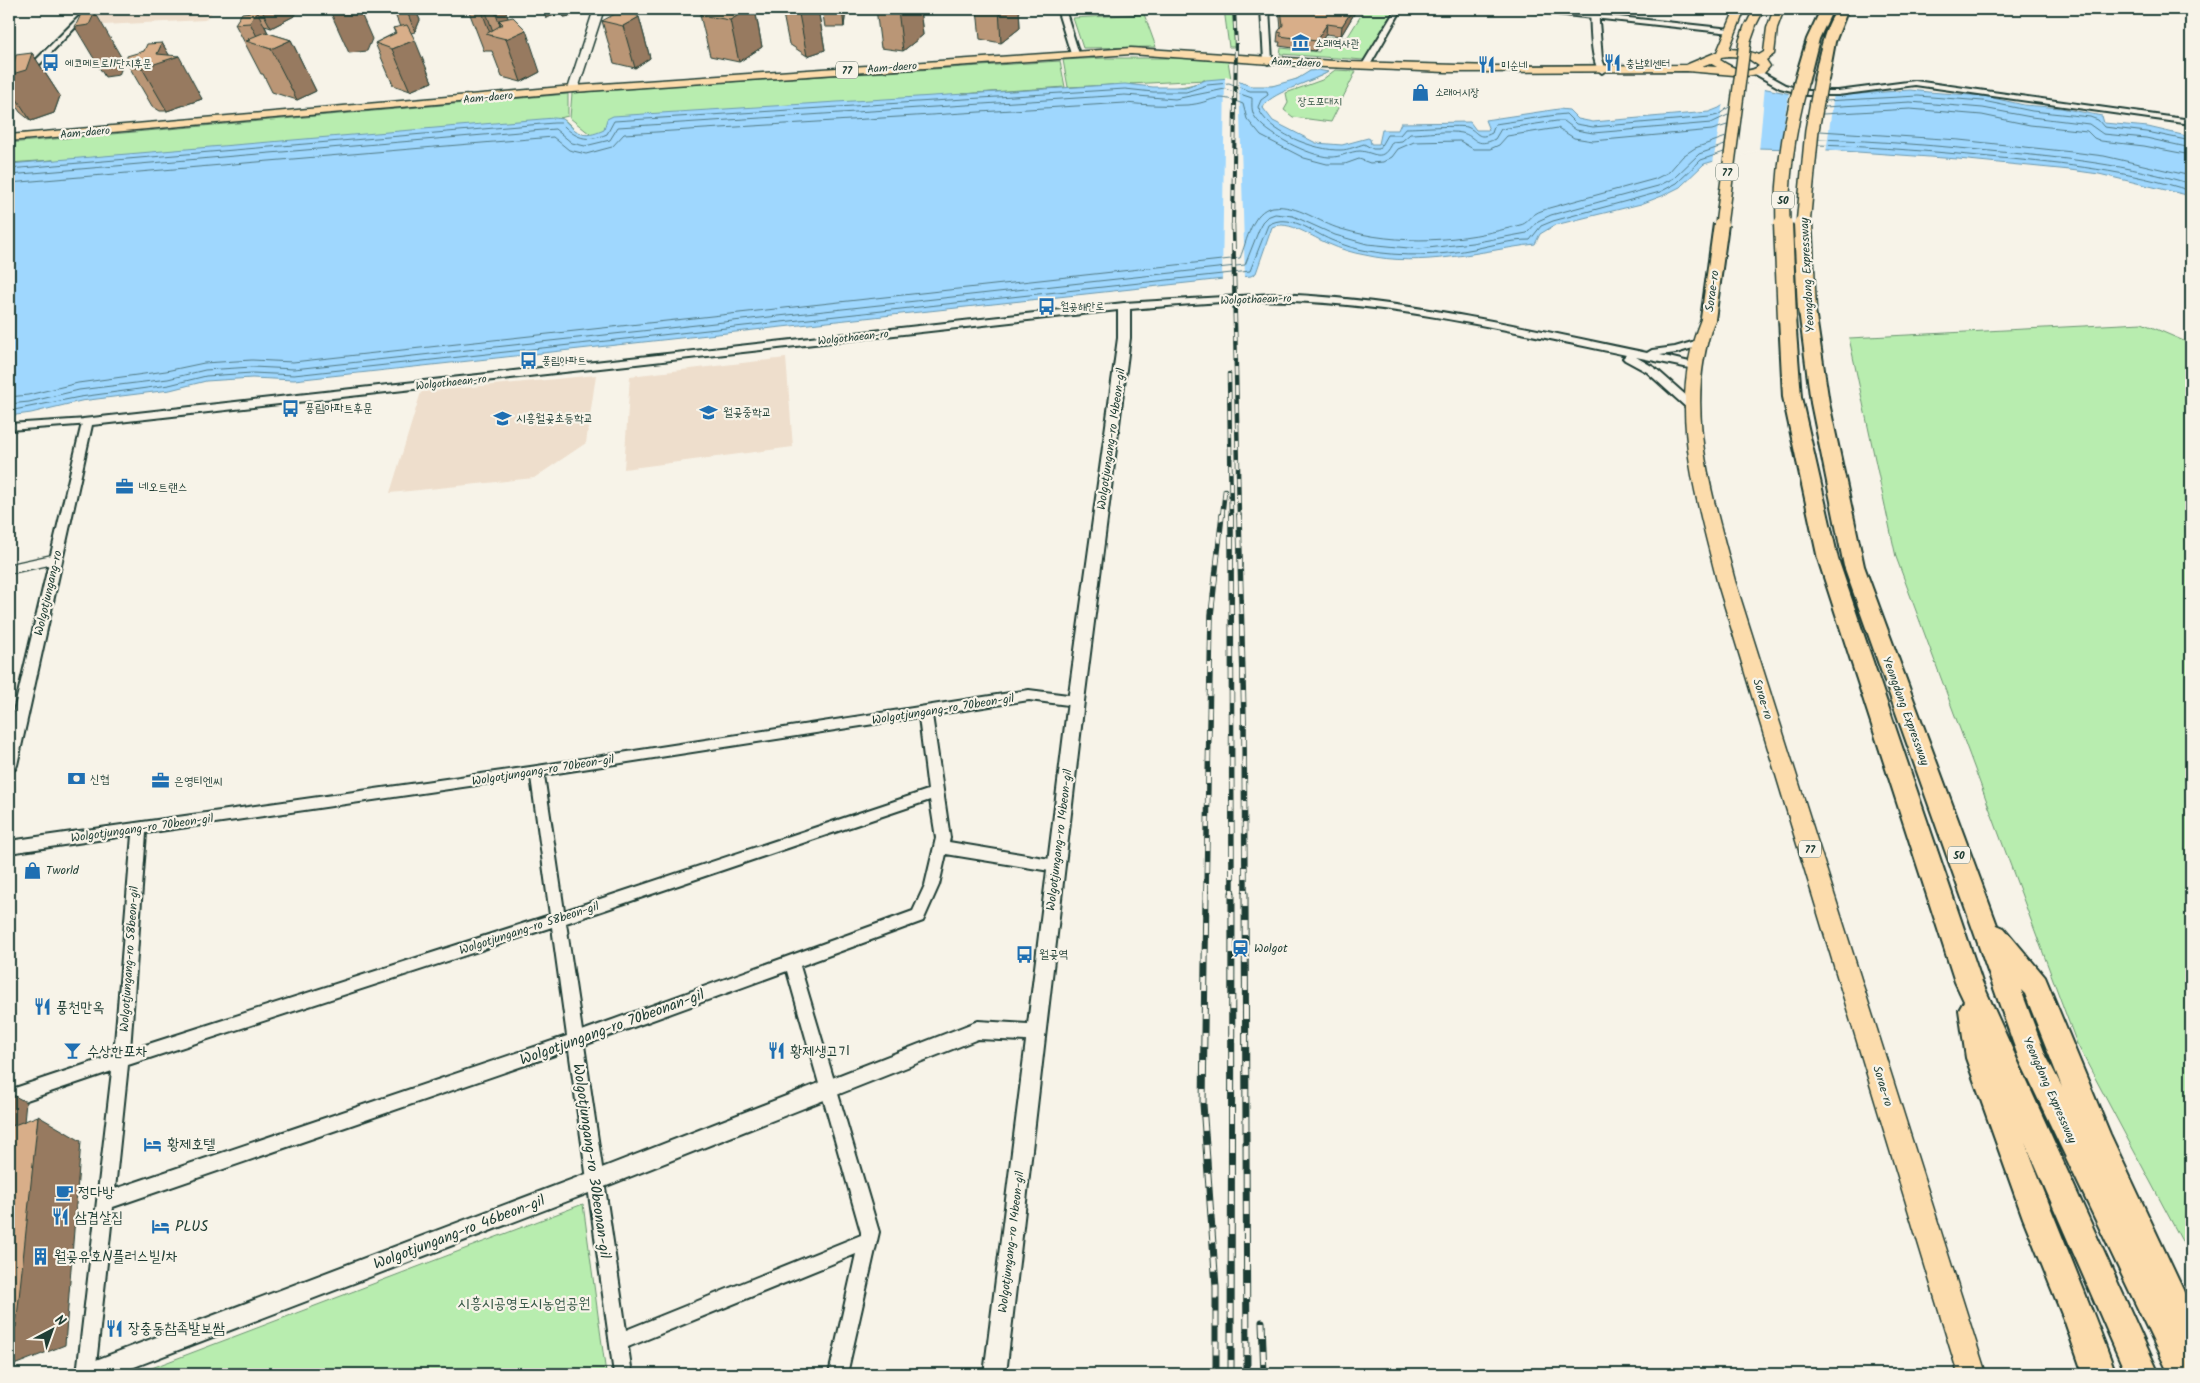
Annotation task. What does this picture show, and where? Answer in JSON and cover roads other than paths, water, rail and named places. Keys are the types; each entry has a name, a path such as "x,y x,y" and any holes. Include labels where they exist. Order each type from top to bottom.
{"highway":[{"name":"Yeongdong Expressway","path":"1827,9 1813,39 1790,125 1782,210 1797,314 1820,403 1854,566 2033,1059 2186,1374"},
{"name":"Yeongdong Expressway","path":"1842,9 1829,42 1812,130 1804,215 1792,397 1828,559 1969,982 2143,1374"},
{"path":"1983,921 2035,986 2098,1144 2191,1343"},
{"path":"1969,982 1980,1058 2038,1218 2082,1322 2099,1374"}],"main road":[{"path":"573,89 599,9"},
{"path":"1730,71 1717,65 1718,56 1731,32 1740,9"},
{"name":"Sorae-ro","path":"1759,9 1745,41 1708,319 1699,343 1694,366 1692,406 1698,466 1726,581 1972,1374"},
{"path":"1758,72 1765,66 1759,59 1769,54 1772,28 1779,9"},
{"name":"Aam-daero","path":"9,138 573,89 1132,51 1176,52 1268,61 1366,65 1529,70 1687,68 1730,71"},
{"name":"77","path":"1718,56 1745,54 1759,59"},
{"name":"Aam-daero","path":"1687,68 1718,56"},
{"name":"77","path":"1730,71 1758,72"}],"street":[{"path":"9,91 90,9"},
{"path":"1062,9 1075,54"},
{"path":"1265,9 1268,61"},
{"path":"1366,65 1399,9"},
{"path":"1529,9 1593,12 1731,32"},
{"path":"1593,12 1598,59 1602,70"},
{"path":"1758,72 1779,85 1793,90 1823,93 1846,92 1897,83 1915,83 2191,122"},
{"name":"Wolgothaean-ro","path":"9,427 87,422 237,407 1124,306 1292,298 1370,304 1468,320 1694,366"},
{"name":"Wolgotjungang-ro 14beon-gil","path":"995,1374 1076,701 1124,338 1124,306"},
{"path":"1617,351 1665,352 1699,343"},
{"path":"1617,351 1651,370 1692,406"},
{"name":"Wolgotjungang-ro","path":"9,765 87,422"},
{"path":"9,569 56,559"},
{"name":"Wolgotjungang-ro 70beon-gil","path":"9,847 537,772 1030,695 1076,701"},
{"name":"Wolgotjungang-ro 70beonan-gil","path":"105,1201 575,1041 918,916 932,885 943,838 935,793 925,712"},
{"name":"Wolgotjungang-ro 30beonan-gil","path":"537,772 623,1374"},
{"name":"Wolgotjungang-ro 58beon-gil","path":"9,1098 558,919 935,793"},
{"name":"Wolgotjungang-ro 58beon-gil","path":"87,1374 121,1060 138,829"},
{"path":"941,847 1056,866"},
{"path":"792,962 870,1232 838,1374"},
{"name":"Wolgotjungang-ro 46beon-gil","path":"87,1374 594,1181 978,1030 1036,1033"},
{"path":"619,1342 868,1241"}],"water":[{"path":"1310,71 1328,72 1281,93 1266,103 1263,108 1273,121 1316,143 1342,145 1368,138 1371,144 1379,144 1382,130 1398,130 1401,123 1470,122 1476,130 1489,130 1485,120 1559,109 1569,110 1578,119 1593,122 1709,112 1719,108 1747,89 1762,88 1791,94 1834,96 1910,90 1984,96 2024,105 2061,108 2102,116 2104,123 2148,127 2191,137 2191,196 2099,174 2070,170 1958,159 1829,150 1758,148 1704,164 1680,187 1641,204 1555,225 1540,234 1535,244 1472,254 1429,259 1386,259 1347,251 1301,230 1286,225 1279,225 1272,227 1256,273 1251,276 294,380 252,378 206,381 170,390 81,401 31,413 9,416 9,164 554,118 563,119 581,134 585,135 604,130 607,119 613,116 1125,84 1153,87 1186,87 1206,80 1229,78 1251,86 1272,86 1297,79"}],"railway":[{"path":"1233,224 1236,45 1234,9"},
{"path":"1233,224 1239,517"},
{"path":"1229,374 1231,517"},
{"path":"1222,517 1225,490"},
{"path":"1206,894 1211,615 1222,515"},
{"path":"1231,515 1232,894"},
{"path":"1239,515 1244,720 1245,894"},
{"path":"1206,893 1203,1104 1216,1287 1216,1374"},
{"path":"1245,893 1247,1374"},
{"path":"1231,1374 1232,894"},
{"path":"1262,1322 1264,1374"}],"place":[{"name":"소래역사관","path":"1301,43"},
{"name":"에코메트로11단지후문","path":"51,63"},
{"name":"충남회센터","path":"1612,63"},
{"name":"미순네","path":"1487,65"},
{"name":"소래어시장","path":"1421,92"},
{"name":"월곶해안로","path":"1046,306"},
{"name":"풍림아파트","path":"528,360"},
{"name":"풍림아파트후문","path":"291,408"},
{"name":"월곶중학교","path":"709,412"},
{"name":"시흥월곶초등학교","path":"502,418"},
{"name":"네오트랜스","path":"125,487"},
{"name":"신협","path":"76,779"},
{"name":"은영티엔씨","path":"160,781"},
{"name":"Tworld","path":"32,870"},
{"name":"Wolgot","path":"1240,948"},
{"name":"월곶역","path":"1025,954"},
{"name":"풍천만옥","path":"42,1007"},
{"name":"수상한포차","path":"73,1051"},
{"name":"황제생고기","path":"776,1051"},
{"name":"황제호텔","path":"153,1144"},
{"name":"정다방","path":"64,1192"},
{"name":"삼겹살집","path":"61,1217"},
{"name":"PLUS","path":"161,1226"},
{"name":"월곶유호N플러스빌1차","path":"40,1256"},
{"name":"장충동참족발보쌈","path":"114,1328"}],"park label":[{"name":"장도포대지","path":"1320,101"},
{"name":"시흥시공영도시농업공원","path":"524,1303"}]}
